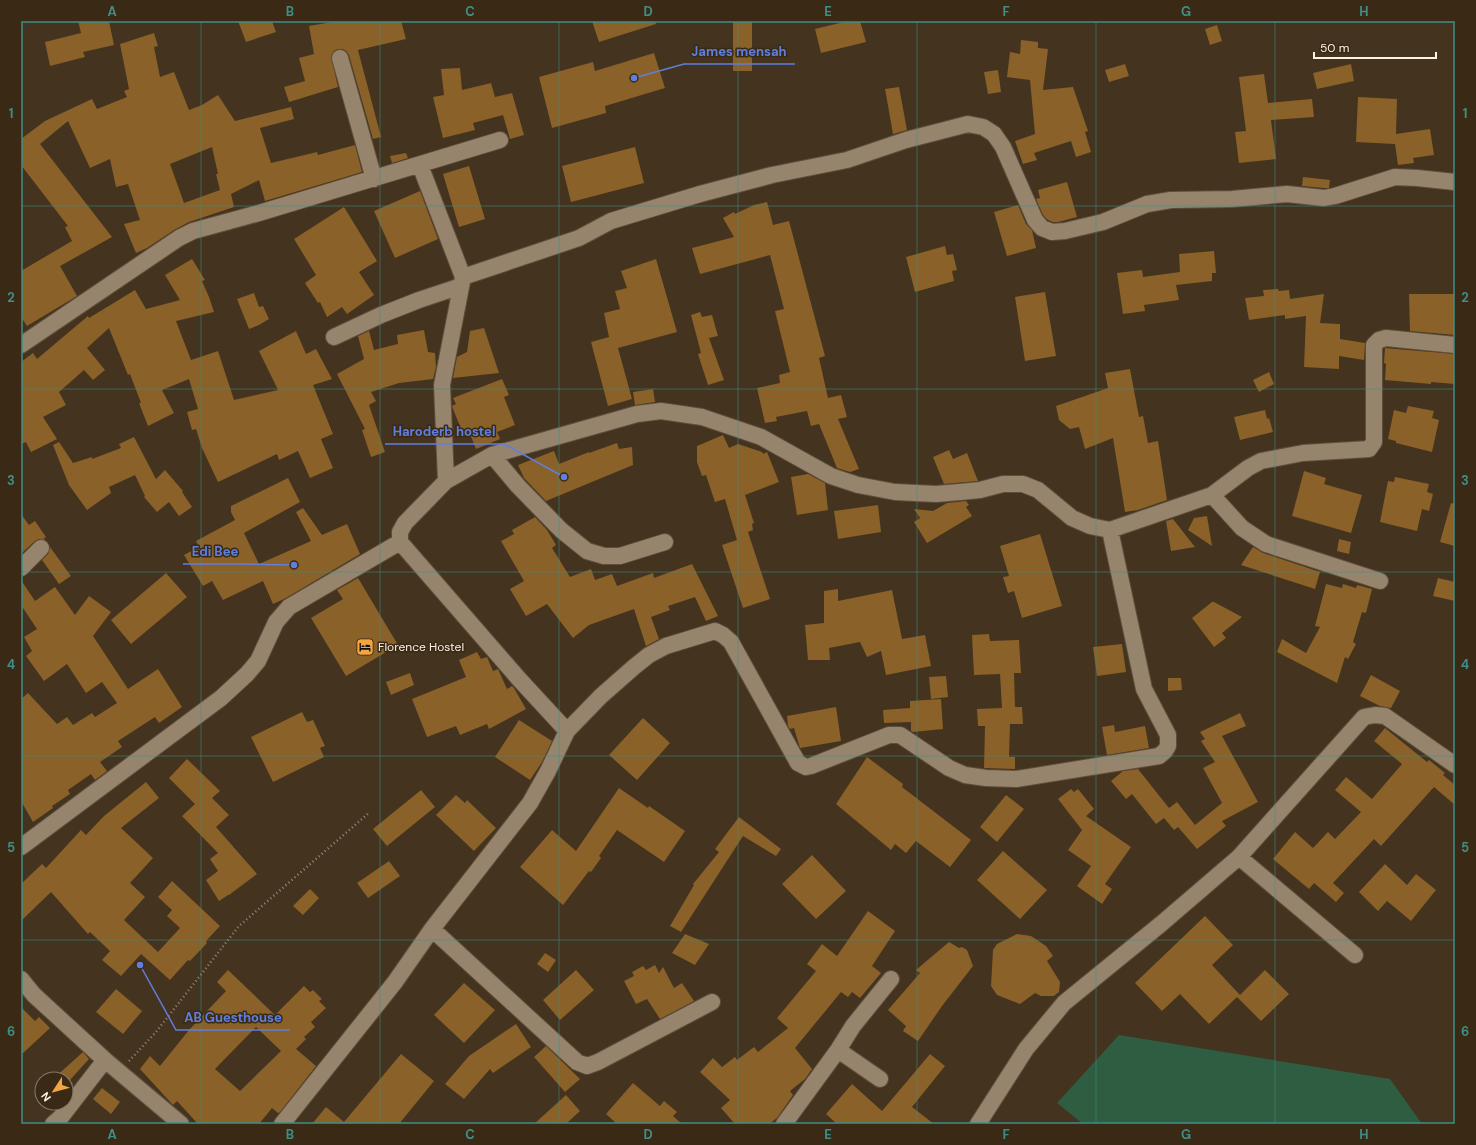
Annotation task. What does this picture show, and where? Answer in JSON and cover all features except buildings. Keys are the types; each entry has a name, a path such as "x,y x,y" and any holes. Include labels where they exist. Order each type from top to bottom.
{"street":[{"path":"340,58 374,179"},
{"path":"334,337 462,282 579,238 611,221 700,194 772,175 847,160 906,140 968,124 983,128 994,134 1003,147 1035,220 1042,228 1052,232 1065,231 1103,222 1146,204 1171,200 1232,199 1287,194 1324,198 1395,178 1417,178 1455,182"},
{"path":"21,345 179,238 192,231 259,213 500,140"},
{"path":"420,165 462,282 442,385 446,481"},
{"path":"567,731 519,679 400,542 400,532 405,523 446,481 492,455 637,414 661,411 702,417 761,437 831,476 858,485 895,492 936,494 973,490 1003,484 1023,484 1038,490 1072,518 1090,526 1110,530 1212,495 1248,468 1261,461 1303,453 1369,449 1374,442 1374,346 1380,340 1386,338 1455,345"},
{"path":"492,455 518,486 561,530 587,551 604,556 620,556 665,542"},
{"path":"1212,495 1242,528 1266,544 1380,581"},
{"path":"282,1124 395,982 432,929 530,803 548,771 567,731 601,696 649,655 666,646 715,631 723,635 731,642 798,763 806,767 889,735 900,735 949,768 965,775 986,778 1016,779 1159,756 1168,746 1168,735 1144,689 1110,530"},
{"path":"24,839 221,698 258,662 276,622 290,607 400,542"},
{"path":"21,568 41,548"},
{"path":"978,1124 1026,1049 1064,1003 1161,924 1239,857 1364,717 1375,715 1385,716 1455,765"},
{"path":"1239,857 1355,955"},
{"path":"432,929 577,1062 586,1066 598,1062 712,1002"},
{"path":"21,979 34,995 105,1060 181,1124"},
{"path":"784,1124 838,1050 853,1026 891,979"},
{"path":"838,1050 880,1078"},
{"path":"54,1124 105,1060"}],"path":[{"path":"119,1072 156,1032 239,926 370,812"}],"green space":[{"path":"1119,1035 1390,1079 1422,1124 1083,1124 1057,1103"}],"place":[{"name":"James mensah","path":"634,78"},
{"name":"Haroderb hostel","path":"564,477"},
{"name":"Edi Bee","path":"294,565"},
{"name":"Florence Hostel","path":"365,647"},
{"name":"AB Guesthouse","path":"140,965"}]}
